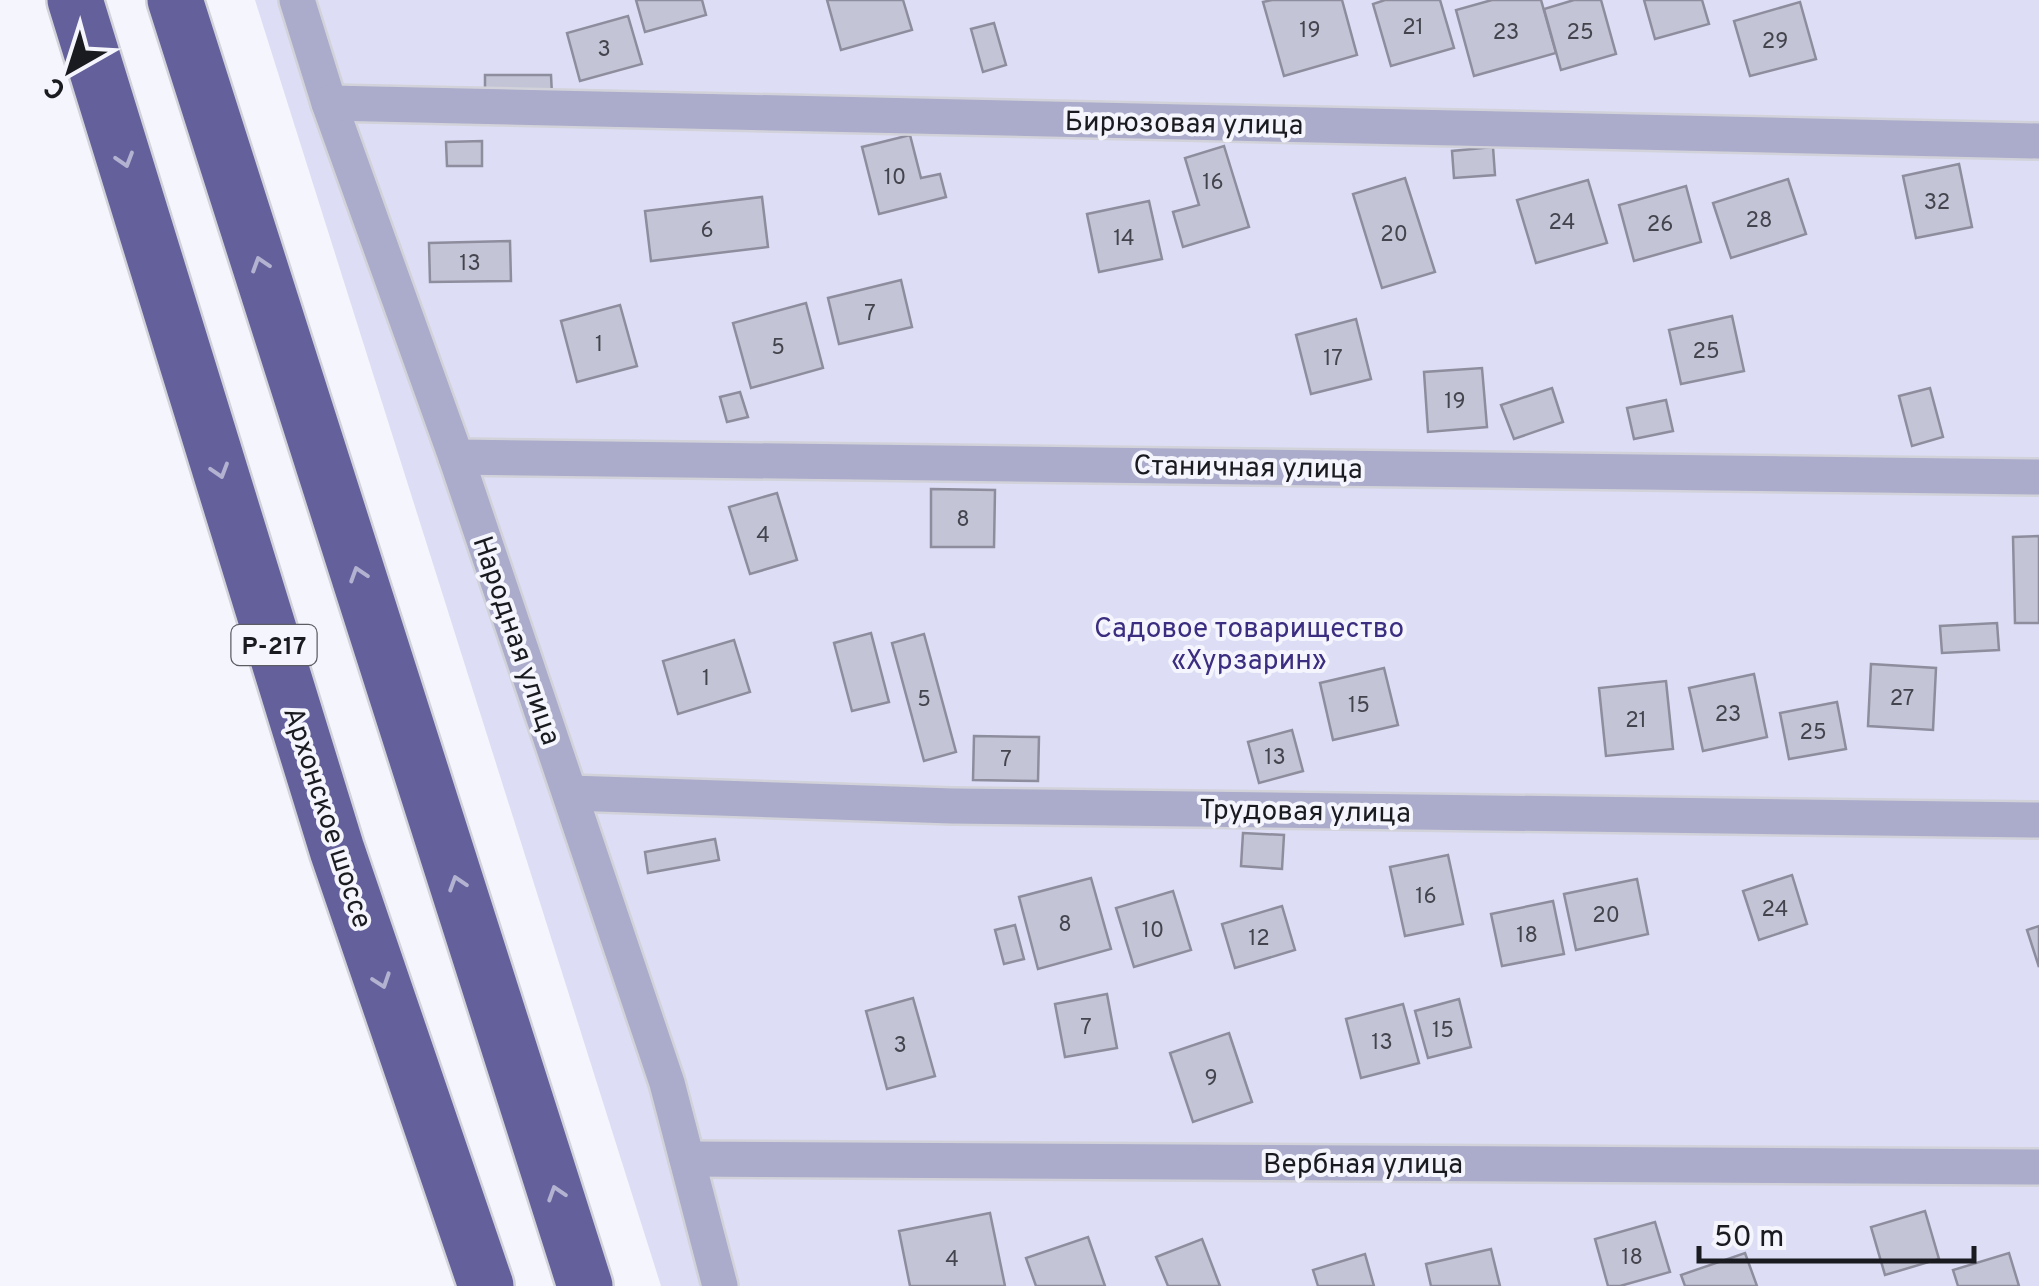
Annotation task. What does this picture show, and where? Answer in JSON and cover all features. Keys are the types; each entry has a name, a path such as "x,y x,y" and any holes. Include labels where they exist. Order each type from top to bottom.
{"highway":[{"name":"Архонское шоссе","path":"75,0 337,850 486,1286"},
{"path":"175,0 585,1286"}],"street":[{"name":"Народная улица","path":"297,0 329,103 456,457 666,1083 720,1286"},
{"name":"Бирюзовая улица","path":"329,103 2039,141"},
{"name":"Станичная улица","path":"456,457 2039,476"},
{"name":"Трудовая улица","path":"570,794 952,806 2039,820"},
{"name":"Вербная улица","path":"687,1159 2039,1167"}],"green space":[{"name":"Садовое товарищество «Хурзарин»","path":"255,0 2039,0 2039,1286 661,1286"}],"building":[{"path":"636,0 702,0 706,15 645,32"},
{"path":"827,0 903,0 912,30 841,50"},
{"path":"1342,0 1357,55 1284,76 1263,2"},
{"path":"1385,0 1440,0 1454,48 1391,66 1373,4"},
{"path":"1492,0 1541,0 1556,53 1474,76 1456,10"},
{"path":"1574,0 1601,0 1616,54 1561,70 1544,9"},
{"path":"1644,0 1702,0 1709,24 1655,39"},
{"path":"1800,2 1816,59 1750,76 1734,21"},
{"path":"628,16 642,64 580,81 567,33"},
{"path":"994,23 1006,65 983,72 971,29"},
{"path":"485,75 551,75 552,95 485,96"},
{"path":"910,135 921,178 940,174 946,197 879,214 862,147"},
{"path":"482,141 482,166 447,166 446,142"},
{"path":"1224,146 1249,227 1183,247 1173,212 1199,205 1185,158"},
{"path":"1493,147 1495,175 1454,178 1452,151"},
{"path":"1959,164 1972,227 1916,238 1903,176"},
{"path":"1405,178 1435,272 1382,288 1353,194"},
{"path":"1788,179 1806,234 1731,258 1713,203"},
{"path":"1588,180 1607,243 1536,263 1517,200"},
{"path":"1686,186 1701,242 1634,261 1619,205"},
{"path":"762,197 768,247 651,261 645,211"},
{"path":"1149,201 1162,259 1099,272 1087,214"},
{"path":"510,241 511,281 430,282 429,243"},
{"path":"901,280 912,327 839,344 828,298"},
{"path":"806,303 823,368 751,388 733,323"},
{"path":"620,305 637,366 577,382 561,321"},
{"path":"1732,316 1744,371 1681,384 1669,330"},
{"path":"1356,319 1371,379 1311,394 1296,335"},
{"path":"1482,368 1487,427 1428,432 1424,372"},
{"path":"1552,388 1563,422 1514,439 1501,405"},
{"path":"1930,388 1943,437 1912,446 1899,396"},
{"path":"740,392 748,417 727,422 720,397"},
{"path":"1666,400 1673,431 1634,439 1627,408"},
{"path":"931,489 995,490 994,547 931,547"},
{"path":"777,493 797,560 750,574 729,507"},
{"path":"2039,536 2039,623 2015,623 2013,537"},
{"path":"1997,623 1999,650 1942,653 1940,626"},
{"path":"871,633 889,702 852,711 834,643"},
{"path":"924,634 956,752 924,761 892,643"},
{"path":"734,640 750,692 678,714 663,661"},
{"path":"1871,664 1936,668 1933,730 1868,726"},
{"path":"1384,668 1398,725 1333,740 1320,683"},
{"path":"1754,674 1767,737 1703,751 1689,688"},
{"path":"1666,681 1673,749 1606,756 1599,688"},
{"path":"1837,702 1846,749 1789,759 1780,713"},
{"path":"1292,730 1303,771 1259,783 1248,742"},
{"path":"974,736 1039,737 1038,781 973,780"},
{"path":"1243,833 1284,835 1282,869 1241,866"},
{"path":"715,839 719,860 648,873 645,852"},
{"path":"1448,855 1463,924 1405,936 1390,867"},
{"path":"1792,875 1807,924 1759,940 1743,891"},
{"path":"1091,878 1111,949 1038,969 1019,897"},
{"path":"1637,879 1648,934 1576,950 1564,894"},
{"path":"1173,891 1191,950 1134,967 1116,908"},
{"path":"1553,901 1564,954 1502,966 1491,914"},
{"path":"1282,906 1295,950 1235,968 1222,924"},
{"path":"1015,925 1024,959 1004,964 995,930"},
{"path":"2039,926 2039,967 2027,930"},
{"path":"1107,994 1117,1048 1065,1057 1055,1004"},
{"path":"913,998 935,1076 887,1089 866,1011"},
{"path":"1459,999 1471,1047 1428,1058 1415,1011"},
{"path":"1403,1004 1419,1063 1361,1078 1346,1019"},
{"path":"1229,1033 1252,1102 1193,1122 1170,1053"},
{"path":"1925,1211 1939,1259 1885,1275 1871,1227"},
{"path":"990,1213 1005,1286 910,1286 899,1231"},
{"path":"1655,1222 1670,1272 1608,1286 1595,1239"},
{"path":"1088,1237 1105,1286 1036,1286 1026,1258"},
{"path":"1202,1239 1220,1286 1168,1286 1156,1257"},
{"path":"1491,1249 1500,1286 1431,1286 1426,1264"},
{"path":"1745,1253 1757,1286 1685,1286 1681,1275"},
{"path":"2009,1253 2019,1286 1958,1286 1953,1270"},
{"path":"1365,1254 1374,1286 1318,1286 1313,1270"}]}
